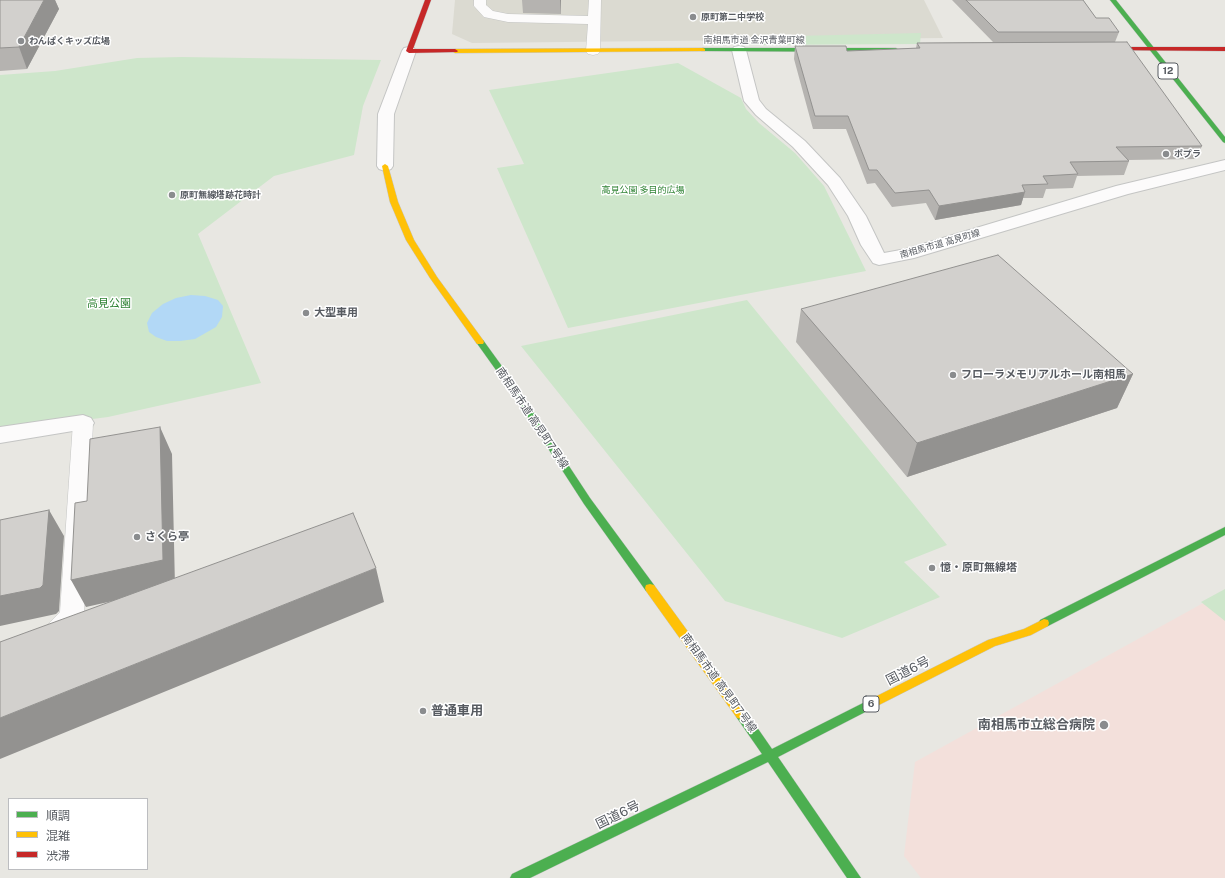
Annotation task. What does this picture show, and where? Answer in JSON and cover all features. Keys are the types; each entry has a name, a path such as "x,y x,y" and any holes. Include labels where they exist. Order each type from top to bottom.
{"main road":[{"path":"410,51 428,0"},
{"name":"12","path":"1113,0 1225,141"},
{"path":"1096,49 1225,49"},
{"name":"南相馬市道 金沢青葉町線","path":"410,51 593,52 903,50"},
{"name":"南相馬市道 高見町7号線","path":"385,166 394,202 410,240 434,278 514,389 587,500 771,755 855,878"},
{"name":"国道6号","path":"516,878 771,755 992,643 1027,632 1225,531"}],"street":[{"name":"南相馬市道 高見町線","path":"739,50 752,101 766,117 799,144 834,182 857,216 870,245 879,259 908,254 1115,192 1225,165"},
{"name":"南相馬市道 高見町7号線","path":"385,166 386,114 410,51"},
{"path":"0,435 83,423"}],"lane":[{"path":"480,0 480,6 489,14 508,18 595,20"},
{"path":"593,52 595,0"},
{"path":"0,659 48,641 72,616 83,423"}],"shaded area":[{"name":"原町第二中学校","path":"455,0 924,0 943,38 472,43 452,34"},
{"name":"南相馬市立総合病院","path":"1225,591 1225,878 921,878 904,856 915,762"}],"green space":[{"path":"921,33 920,44 749,45 752,37"},
{"name":"高見公園","path":"182,57 381,60 363,106 354,155 274,176 198,234 261,383 108,417 0,431 0,75 55,71 137,58"},
{"name":"高見公園 多目的広場","path":"678,63 741,98 746,109 759,123 795,153 824,186 866,271 568,328 497,168 524,164 489,90"},
{"path":"747,300 947,545 904,562 940,597 842,638 725,601 521,346"},
{"path":"1225,589 1225,621 1201,602"}],"water":[{"path":"191,295 205,296 218,300 223,306 222,317 216,327 195,339 180,341 167,341 156,337 149,332 147,323 152,313 163,304 176,298"}],"building":[{"path":"0,0 44,0 19,47 0,48"},
{"path":"966,0 1083,0 1096,18 1109,18 1119,32 998,32"},
{"path":"1127,42 1202,146 1116,147 1129,161 1070,162 1078,174 1043,176 1048,184 1022,185 1025,192 939,206 929,190 895,193 877,170 869,170 848,116 815,116 795,46 846,46 847,51 920,48 917,43"},
{"name":"フローラメモリアルホール南相馬","path":"998,255 1133,374 917,443 801,309"},
{"path":"160,427 163,560 71,580 75,503 87,501 90,439"},
{"path":"49,510 43,585 40,588 0,596 0,520"},
{"path":"353,513 376,568 0,718 0,642"}],"traffic: fast":[{"path":"1113,0 1225,141"},
{"path":"703,50 896,50"},
{"path":"480,342 514,389 587,501 650,588"},
{"path":"1044,623 1225,531"},
{"path":"516,878 771,755 869,705"},
{"path":"741,714 855,878"}],"traffic: slow":[{"path":"455,51 703,50"},
{"path":"385,166 394,202 410,240 434,278 480,342"},
{"path":"650,588 741,714"},
{"path":"869,705 992,643 1027,632 1044,623"}],"traffic: jam":[{"path":"428,0 409,51 455,51"},
{"path":"1102,49 1225,49"}],"place":[{"name":"原町第二中学校","path":"693,17"},
{"name":"わんぱくキッズ広場","path":"21,41"},
{"name":"ポプラ","path":"1166,154"},
{"name":"原町無線塔跡花時計","path":"172,195"},
{"name":"大型車用","path":"306,313"},
{"name":"フローラメモリアルホール南相馬","path":"953,375"},
{"name":"さくら亭","path":"137,537"},
{"name":"憶・原町無線塔","path":"932,568"},
{"name":"普通車用","path":"423,711"},
{"name":"南相馬市立総合病院","path":"1104,725"}]}
